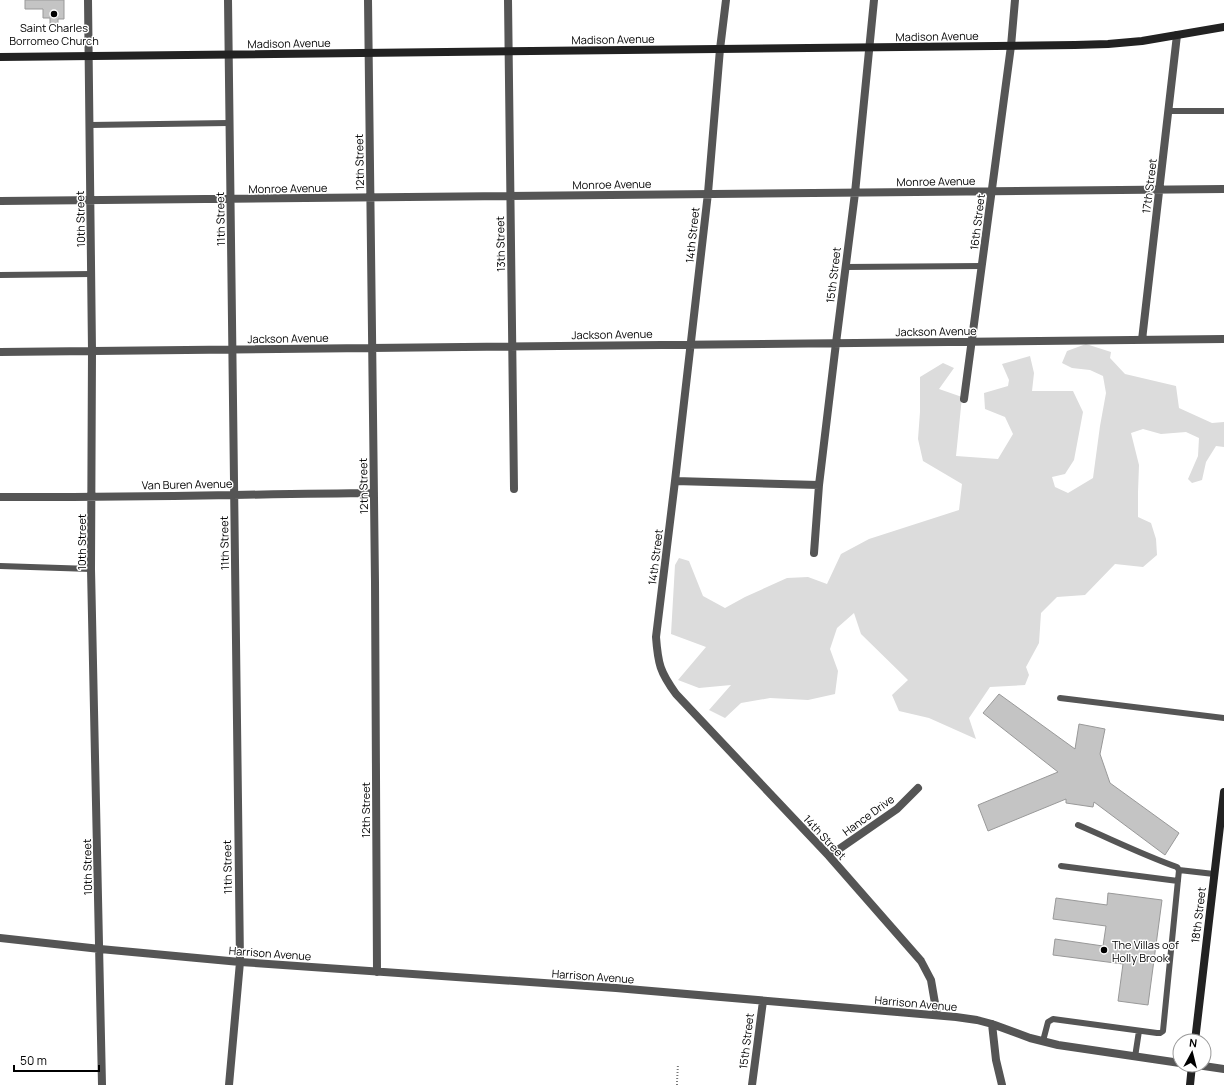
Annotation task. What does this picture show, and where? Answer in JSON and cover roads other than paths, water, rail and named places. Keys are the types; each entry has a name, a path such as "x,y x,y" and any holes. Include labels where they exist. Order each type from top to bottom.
{"street":[{"name":"10th Street","path":"88,0 92,274 92,569 102,1085"},
{"name":"11th Street","path":"228,0 240,962 229,1085"},
{"name":"12th Street","path":"368,0 374,492 377,972"},
{"name":"13th Street","path":"508,0 514,489"},
{"name":"14th Street","path":"726,0 720,49 708,193 676,482 656,637 657,658 664,677 676,694 828,856 921,961 931,980 937,1015"},
{"name":"15th Street","path":"814,553 819,485 855,192 874,0"},
{"name":"16th Street","path":"964,399 992,191 1015,0"},
{"name":"Madison Avenue","path":"0,57 1108,44 1142,41 1224,27"},
{"name":"17th Street","path":"1142,340 1177,35"},
{"name":"Monroe Avenue","path":"0,202 708,193 1224,189"},
{"name":"Jackson Avenue","path":"0,352 1224,339"},
{"path":"676,482 819,485"},
{"name":"Van Buren Avenue","path":"0,497 92,498 374,492"},
{"name":"Hance Drive","path":"828,856 897,809 918,788"},
{"name":"18th Street","path":"1196,1033 1224,792"},
{"name":"Harrison Avenue","path":"0,938 100,950 240,962 623,989 937,1015 977,1020 1030,1038 1080,1049 1172,1062"},
{"name":"15th Street","path":"752,1085 762,1001"},
{"path":"992,1024 996,1060 1002,1085"},
{"path":"1212,1067 1224,1069"},
{"path":"1190,1085 1191,1073"}],"lane":[{"path":"1168,111 1224,111"},
{"path":"90,125 229,123"},
{"path":"845,267 982,266"},
{"path":"0,275 92,274"},
{"path":"0,566 92,569"},
{"path":"1060,698 1224,718"},
{"path":"1078,825 1179,870 1214,874"},
{"path":"1061,866 1178,880"},
{"path":"1043,1041 1048,1022 1053,1019 1157,1033 1163,1031 1179,870"},
{"path":"1135,1056 1139,1031"}],"place":[{"name":"Saint Charles Borromeo Church","path":"54,14"},
{"name":"The Villas oof Holly Brook","path":"1104,950"}]}
